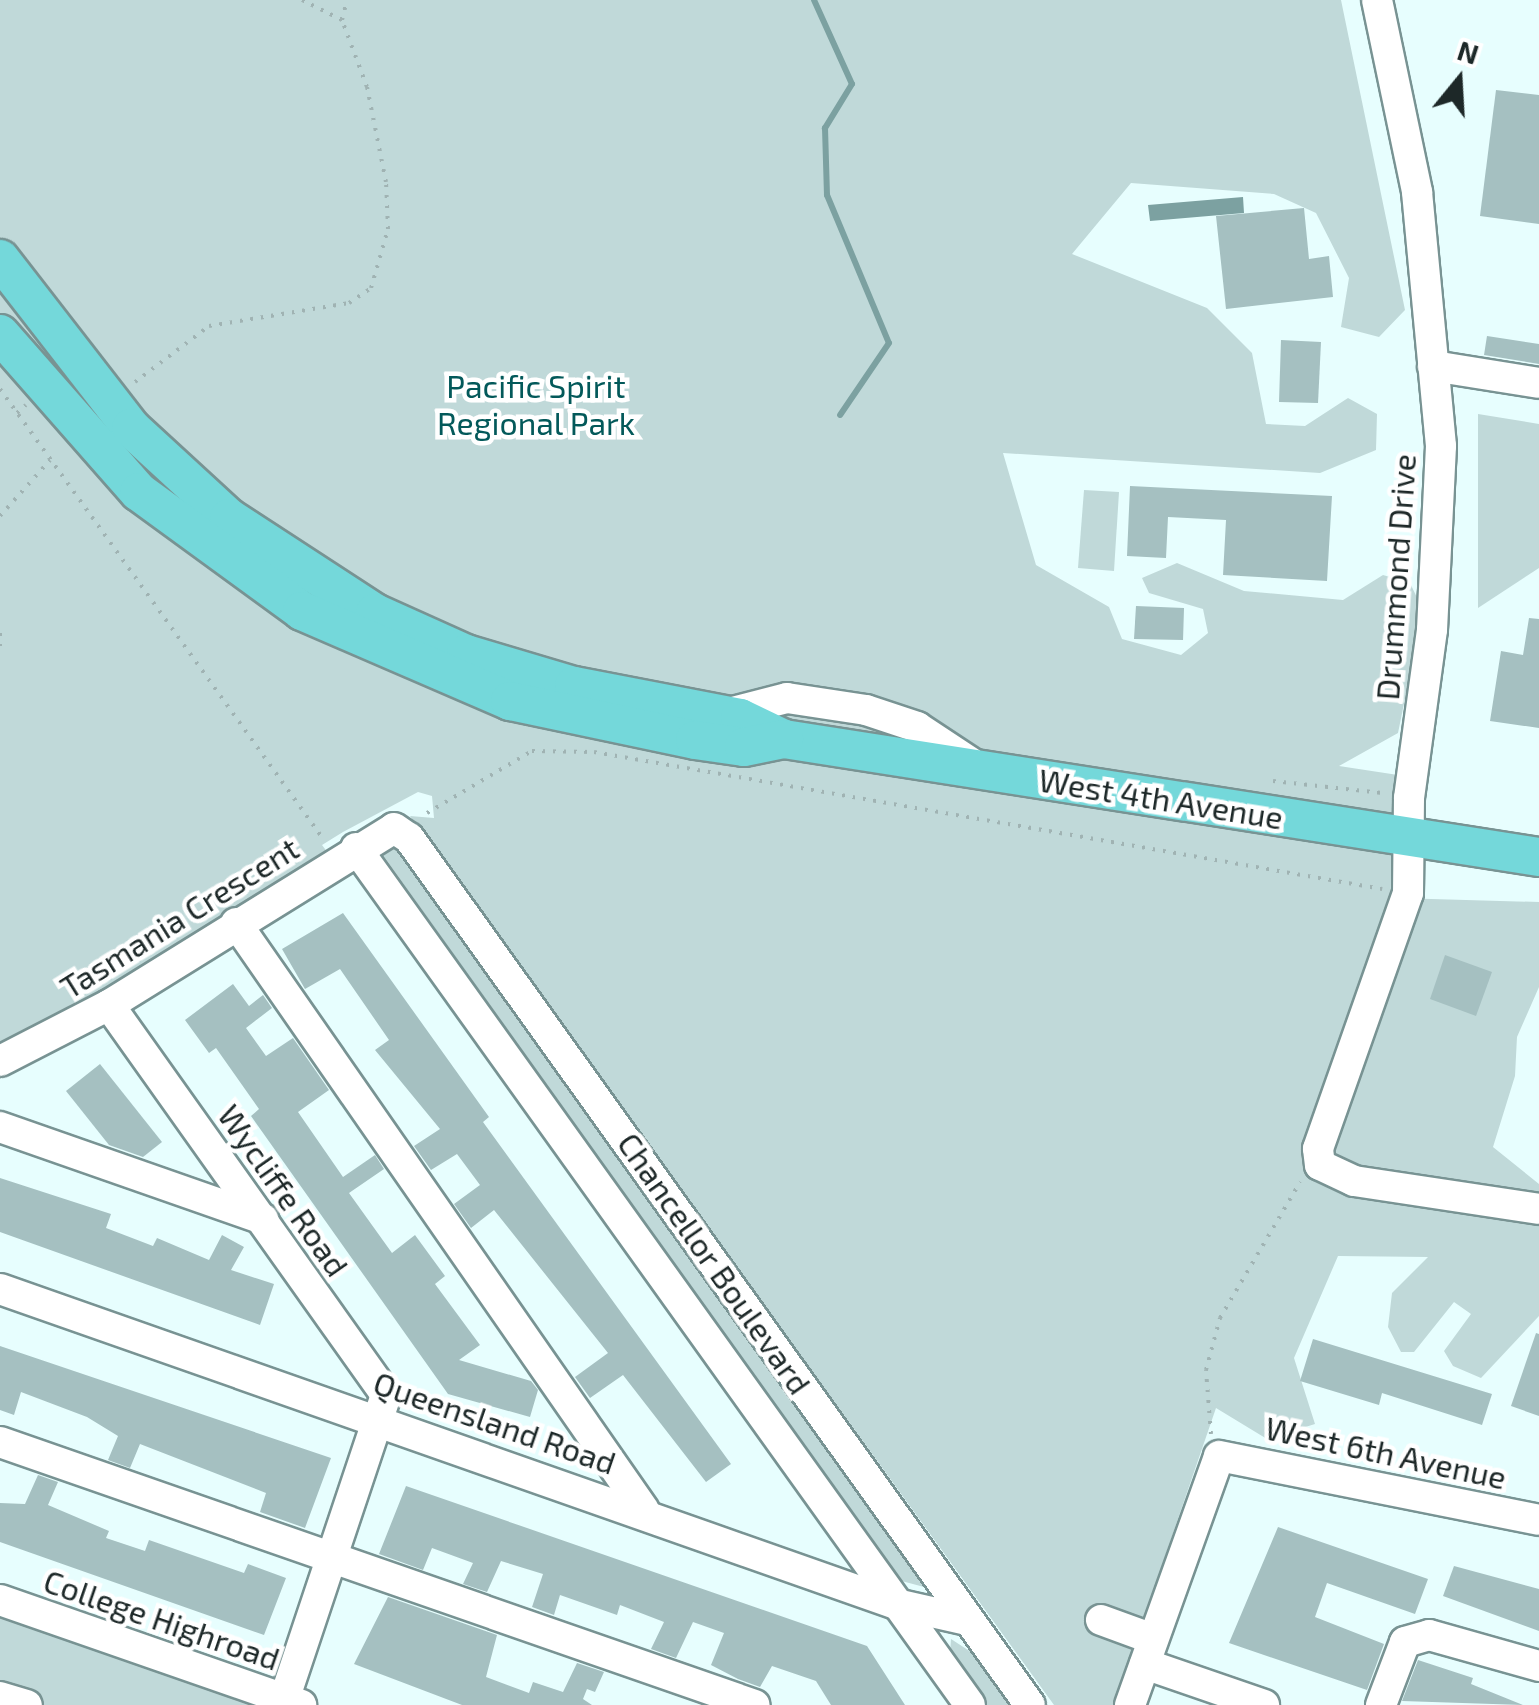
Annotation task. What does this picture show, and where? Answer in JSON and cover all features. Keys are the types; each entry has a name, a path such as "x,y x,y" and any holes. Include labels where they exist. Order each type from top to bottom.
{"main road":[{"path":"0,260 131,428 229,518 296,567 466,654 574,686 721,715 784,739"},
{"path":"0,334 139,492 302,611 510,701 744,747 784,739"},
{"name":"West 4th Avenue","path":"784,739 1539,857"}],"street":[{"name":"Drummond Drive","path":"1318,1149 1408,893 1409,836 1434,593 1441,446 1417,192 1377,0"},
{"path":"1433,366 1539,383"},
{"path":"721,715 787,698 866,710 917,726 982,770"},
{"name":"Tasmania Crescent","path":"0,1061 109,1005 356,848 394,828"},
{"name":"Chancellor Boulevard","path":"394,828 410,838 1030,1705"},
{"name":"Chancellor Boulevard","path":"356,848 970,1705"},
{"path":"236,923 644,1510"},
{"name":"Wycliffe Road","path":"109,1005 386,1395 382,1420"},
{"path":"0,1126 263,1219"},
{"path":"1318,1149 1320,1165 1354,1182 1539,1209"},
{"name":"Queensland Road","path":"0,1289 644,1510 896,1604 967,1620"},
{"path":"292,1702 332,1558 382,1420"},
{"path":"0,1442 755,1705"},
{"path":"1130,1705 1219,1456"},
{"name":"West 6th Avenue","path":"1219,1456 1539,1520"},
{"name":"College Highroad","path":"0,1600 292,1702"},
{"path":"1101,1620 1149,1651 1264,1705"},
{"path":"1381,1705 1405,1642 1429,1635 1539,1666"},
{"path":"0,1697 27,1705"}],"path":[{"path":"302,0 342,20"},
{"path":"128,381 139,382 209,326 349,303 371,288 388,229 386,182 366,87 342,20 347,0"},
{"path":"0,390 306,819 329,846 356,848"},
{"path":"0,516 51,459"},
{"path":"0,632 0,648"},
{"path":"426,812 532,751 594,752 1390,890"},
{"path":"1272,781 1386,793"},
{"path":"1219,1456 1206,1370 1220,1318 1318,1149"}],"green space":[{"name":"Pacific Spirit Regional Park","path":"0,0 1341,0 1405,310 1379,337 1341,327 1349,278 1316,213 1274,194 1131,183 1072,254 1207,308 1252,353 1266,424 1305,426 1348,398 1377,414 1376,450 1320,473 1003,453 1036,565 1109,607 1122,639 1181,655 1208,633 1203,609 1149,593 1142,578 1177,563 1244,591 1343,600 1383,575 1410,583 1423,610 1398,733 1339,766 1398,775 1397,898 1539,902 1539,987 1517,1037 1515,1076 1493,1147 1539,1184 1539,1316 1481,1378 1453,1366 1444,1351 1471,1314 1454,1302 1414,1352 1401,1352 1388,1327 1392,1293 1428,1257 1338,1256 1294,1358 1315,1424 1267,1439 1216,1408 1114,1705 1054,1705 410,816 434,818 432,796 418,792 343,832 322,845 328,853 0,1050"},
{"path":"1478,414 1539,424 1539,568 1478,608"},
{"path":"1084,490 1119,492 1114,571 1078,568"},
{"path":"397,847 829,1443 924,1587 898,1580 383,855"},
{"path":"0,1615 257,1705 0,1705"},
{"path":"951,1639 971,1652 1011,1705 986,1705 950,1655"}],"shaded area":[{"path":"1243,197 1244,213 1150,221 1148,205"}],"building":[{"path":"1496,90 1539,95 1539,224 1480,216"},
{"path":"1304,208 1309,259 1329,256 1333,297 1226,309 1216,216"},
{"path":"1487,336 1539,344 1539,364 1484,355"},
{"path":"1281,340 1321,342 1318,403 1279,402"},
{"path":"1130,486 1332,496 1327,581 1223,575 1226,520 1168,517 1166,558 1127,556"},
{"path":"1136,606 1184,608 1183,640 1134,639"},
{"path":"1529,618 1539,619 1539,728 1490,721 1501,651 1523,655"},
{"path":"343,913 489,1117 483,1122 731,1464 706,1482 623,1375 590,1398 575,1377 608,1353 494,1210 471,1228 454,1204 480,1185 457,1154 431,1170 414,1146 440,1129 375,1050 389,1040 340,969 305,989 282,949"},
{"path":"1445,955 1492,972 1476,1016 1430,999"},
{"path":"233,984 249,1006 263,995 272,1008 246,1028 266,1056 293,1038 329,1090 298,1112 343,1177 375,1155 384,1169 349,1193 392,1253 415,1235 445,1276 435,1284 480,1345 459,1360 531,1381 538,1390 530,1417 448,1394 251,1116 259,1109 216,1048 209,1053 185,1020"},
{"path":"100,1064 162,1142 143,1157 109,1145 66,1091"},
{"path":"0,1178 111,1214 106,1228 153,1246 157,1238 209,1260 222,1235 244,1247 231,1270 274,1284 260,1325 0,1232"},
{"path":"1536,1333 1539,1334 1539,1416 1511,1406"},
{"path":"1313,1339 1492,1394 1482,1425 1382,1393 1379,1405 1300,1381"},
{"path":"0,1346 331,1458 305,1528 260,1512 266,1493 140,1444 130,1468 108,1460 118,1436 87,1417 21,1392 14,1415 0,1410"},
{"path":"38,1475 58,1482 48,1505 109,1531 106,1538 145,1551 149,1540 244,1573 248,1564 286,1578 264,1635 0,1542 0,1503 25,1504"},
{"path":"406,1486 867,1646 905,1705 831,1705 816,1681 772,1666 760,1687 738,1679 711,1665 724,1633 693,1622 676,1658 651,1649 664,1622 620,1605 617,1615 560,1595 554,1615 532,1607 543,1574 501,1561 487,1592 463,1584 473,1563 432,1548 423,1570 379,1554"},
{"path":"1278,1527 1428,1579 1415,1614 1327,1583 1315,1617 1384,1644 1367,1690 1229,1643"},
{"path":"1454,1566 1539,1589 1539,1631 1443,1596"},
{"path":"388,1597 497,1635 486,1677 529,1693 533,1682 563,1692 577,1663 604,1672 595,1692 587,1689 583,1699 592,1705 462,1705 354,1664"},
{"path":"1418,1660 1473,1678 1471,1684 1523,1705 1402,1701"}],"waterway":[{"path":"814,0 852,84 825,128 827,195 889,343 840,415"}]}
